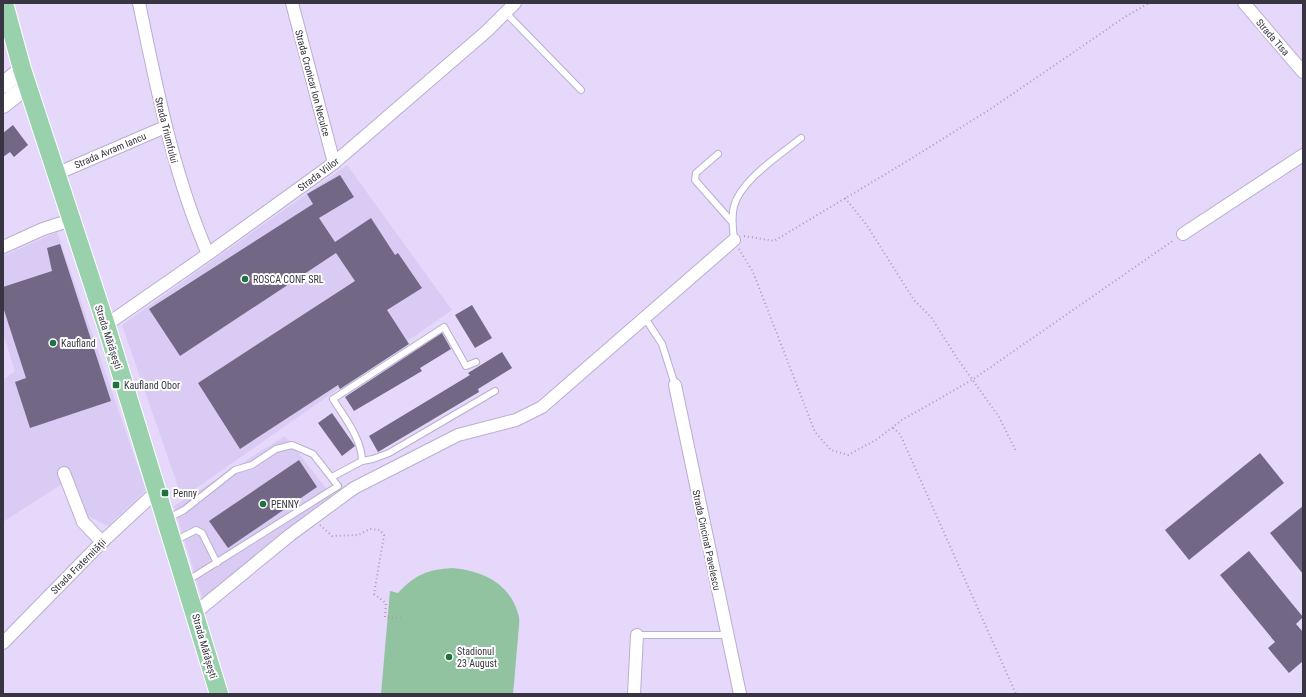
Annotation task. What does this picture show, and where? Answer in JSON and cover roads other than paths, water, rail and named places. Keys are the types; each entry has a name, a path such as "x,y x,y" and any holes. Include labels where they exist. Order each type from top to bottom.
{"main road":[{"name":"Strada Mărășești","path":"4,3 22,69 106,325 219,694"},
{"path":"3,85 22,69"},
{"path":"3,105 28,86"}],"street":[{"name":"Strada Triumfului","path":"139,3 165,127 183,191 208,254"},
{"name":"Strada Cronicar Ion Neculce","path":"292,3 334,163"},
{"name":"Strada Viilor","path":"106,325 208,254 334,163 487,31 515,3"},
{"name":"Strada Tisa","path":"1244,3 1303,72"},
{"name":"Strada Avram Iancu","path":"56,174 165,127"},
{"path":"1183,234 1303,155"},
{"path":"3,247 71,220"},
{"path":"195,613 290,535 313,519 341,490 458,435 516,420 542,408 734,240"},
{"name":"Strada Cincinat Pavelescu","path":"675,385 726,635 740,694"},
{"path":"64,473 83,522 102,542"},
{"name":"Strada Fraternității","path":"3,643 102,542 156,492"},
{"path":"634,694 637,635"}],"lane":[{"path":"505,12 581,90"},
{"path":"734,240 732,222 733,207 738,195 750,180 801,138"},
{"path":"718,154 696,173 695,180 732,222"},
{"path":"644,318 662,344 675,385"},
{"path":"362,461 362,453 358,443 333,399 444,328 466,366 476,362"},
{"path":"332,477 362,461 373,459 389,453 495,391"},
{"path":"166,520 184,510 234,470 252,465 276,450 292,445 313,454 341,490 185,582"},
{"path":"173,542 196,530 202,533 217,563"},
{"path":"637,635 726,635"}],"place":[{"name":"ROSCA CONF SRL","path":"245,279"},
{"name":"Kaufland","path":"53,343"},
{"name":"Kaufland Obor","path":"116,385"},
{"name":"Penny","path":"165,493"},
{"name":"PENNY","path":"263,504"},
{"name":"Stadionul 23 August","path":"449,657"}]}
